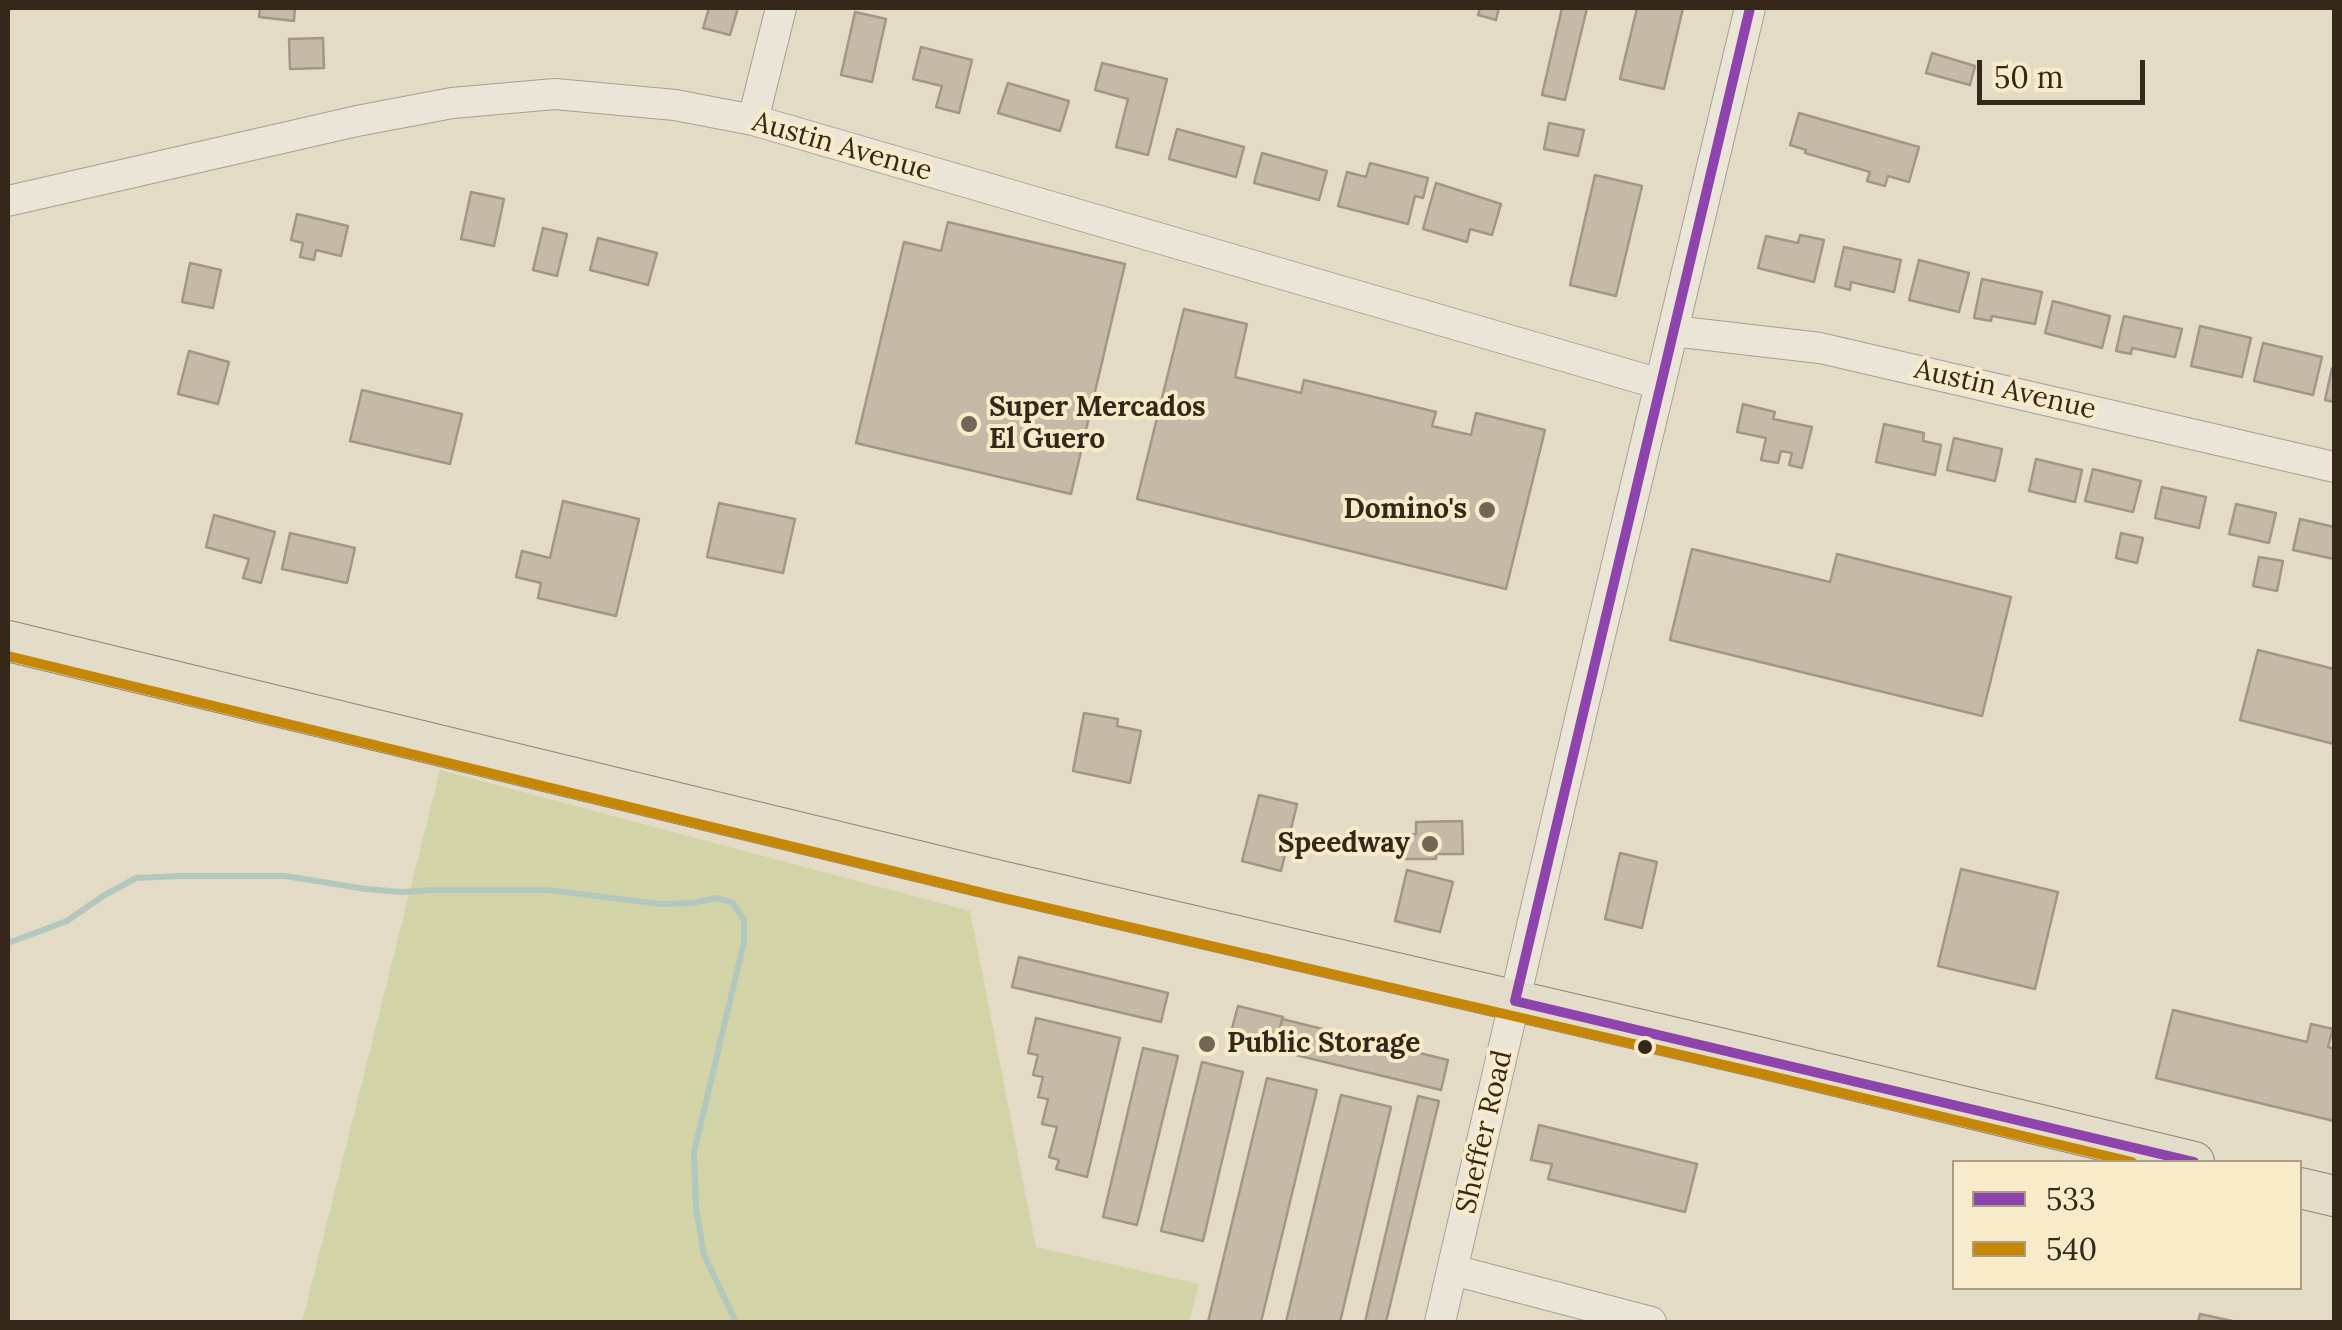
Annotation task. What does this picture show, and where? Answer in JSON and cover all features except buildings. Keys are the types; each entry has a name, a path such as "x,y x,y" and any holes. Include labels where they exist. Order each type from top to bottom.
{"main road":[{"path":"8,641 1000,881 2186,1160"},
{"path":"2302,1188 2334,1196"}],"street":[{"path":"753,120 780,8"},
{"name":"Sheffer Road","path":"1440,1322 1750,8"},
{"name":"Austin Avenue","path":"11,200 452,102 555,94 675,105 753,120 1660,384"},
{"name":"Austin Avenue","path":"1673,332 1820,348 2334,466"},
{"path":"1453,1270 1651,1322"}],"green space":[{"path":"440,770 970,911 1036,1247 1199,1284 1189,1322 302,1322"}],"waterway":[{"path":"8,943 67,921 136,878 285,876 402,892 548,890 661,904 716,898 733,903 744,920 744,942 694,1152 696,1208 704,1255 736,1322"}],"transit line":[{"name":"533","path":"1515,1001 1750,8"},
{"name":"540","path":"8,656 996,896 2124,1160"},
{"name":"533","path":"1515,1001 2186,1160"}],"place":[{"name":"Super Mercados El Guero","path":"969,424"},
{"name":"Domino's","path":"1487,510"},
{"name":"Speedway","path":"1430,844"},
{"name":"Public Storage","path":"1207,1044"}]}
